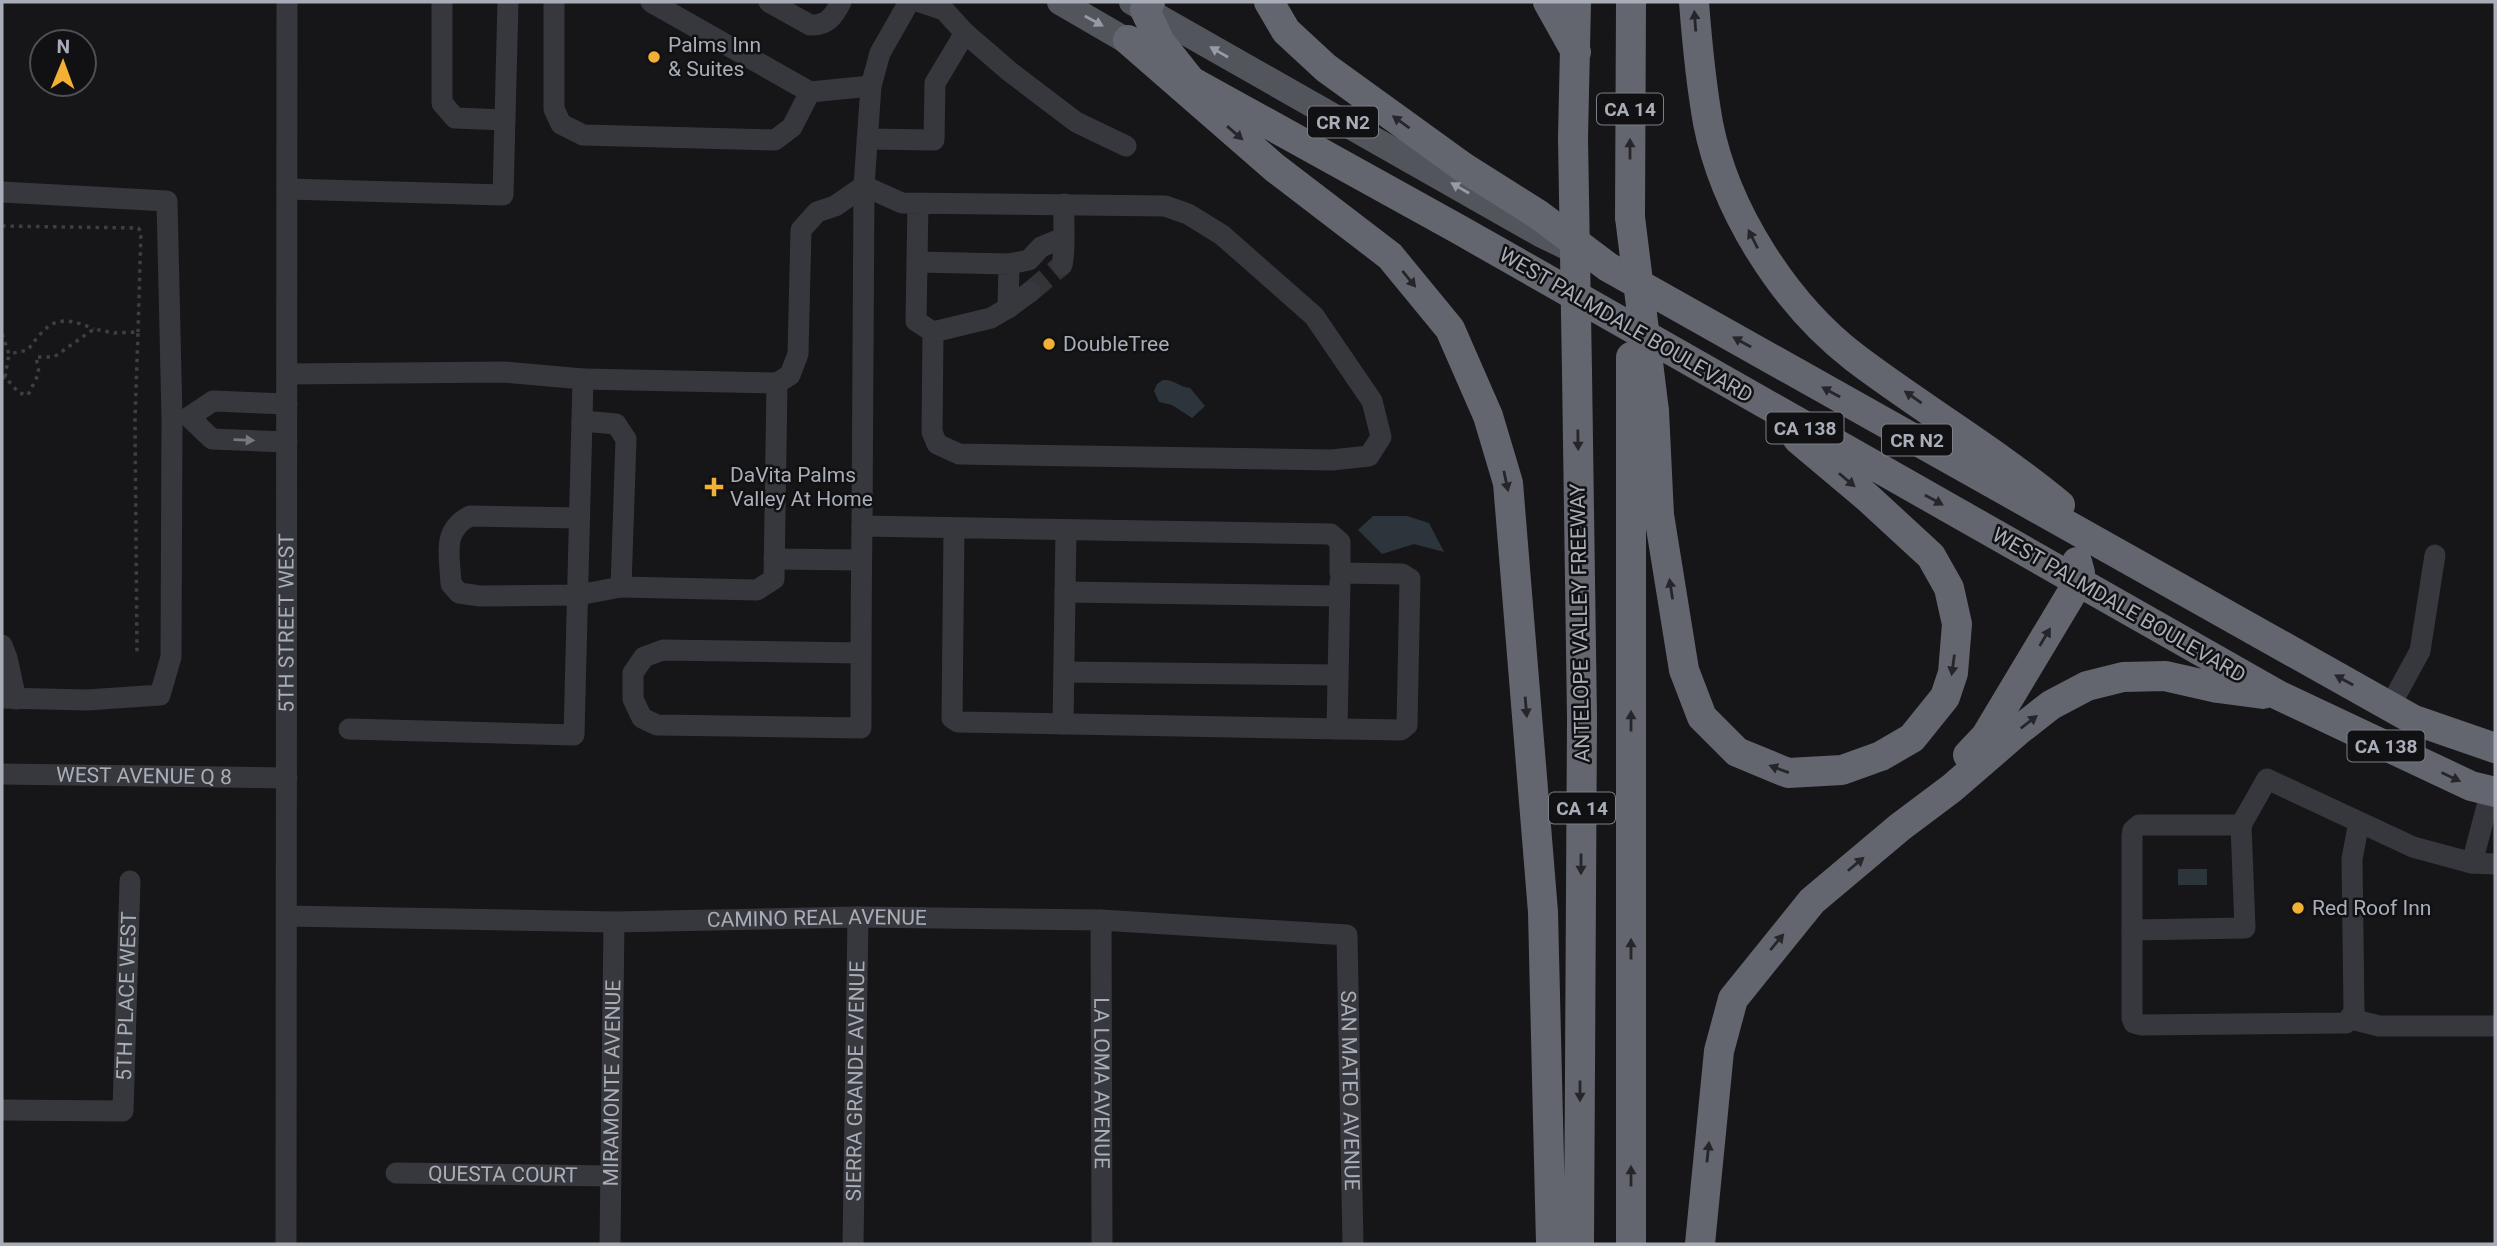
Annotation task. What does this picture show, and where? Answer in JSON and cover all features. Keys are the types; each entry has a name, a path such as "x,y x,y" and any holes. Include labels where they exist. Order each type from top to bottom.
{"highway":[{"name":"WEST PALMDALE BOULEVARD","path":"1269,2 1286,31 1326,68 1463,167 1539,215 1608,267 2414,720 2495,748"},
{"path":"1548,2 1576,52"},
{"name":"ANTELOPE VALLEY FREEWAY","path":"1576,2 1573,138 1583,719 1578,1244"},
{"name":"CA 14","path":"1631,2 1630,217 1642,412 1631,1244"},
{"name":"CA 138","path":"1694,2 1697,48 1712,137 1730,195 1762,257 1801,307 1853,356 2029,479 2120,555"},
{"name":"CA 138","path":"1142,4 1160,43 1191,80"},
{"path":"1128,40 1275,168 1390,256 1450,329 1488,416 1508,483 1543,912 1551,1244"},
{"name":"WEST PALMDALE BOULEVARD","path":"1191,80 2278,695 2471,786 2493,792"},
{"path":"1642,412 1684,670 1702,717 1737,752 1788,773 1842,770 1881,756 1912,738 1945,697 1953,673 1956,624 1949,588 1931,556 1867,497 1738,390"},
{"path":"1900,827 1986,736 2078,581 2078,564 2061,522"},
{"path":"1700,1244 1719,1051 1733,999 1812,901 2051,705 2087,686 2123,677 2165,676 2218,688 2278,695"}],"main road":[{"name":"WEST PALMDALE BOULEVARD","path":"1060,2 1128,40 1191,80"},
{"name":"CR N2","path":"1142,4 1540,234 1608,267"}],"street":[{"name":"5TH STREET WEST","path":"286,1244 287,2"},
{"path":"442,2 442,103 455,118 505,120"},
{"path":"287,188 503,195 508,2"},
{"path":"554,2 554,109 561,124 583,135 775,140 792,127 810,92"},
{"path":"651,2 810,92 871,86"},
{"path":"769,2 810,25 825,23 834,16 841,2"},
{"path":"861,653 663,650 644,656 633,673 633,699 642,718 657,725 861,728 864,186 867,139 871,86 880,53 909,2"},
{"path":"920,2 944,10 965,33 1009,71 1076,122 1126,146"},
{"path":"867,139 934,140 935,83 965,33"},
{"path":"864,186 902,203 1165,206 1188,214 1222,235 1314,316 1373,401 1381,437 1369,456 1332,460 959,454 937,444 932,432 933,332"},
{"path":"287,374 504,372 583,379 777,383 790,375 797,354 800,230 817,212 835,206 864,186"},
{"path":"2,192 167,201 181,418 171,657 160,695 87,700 9,698 7,659 2,645"},
{"path":"918,203 916,321 933,332 991,318 1030,292"},
{"path":"1062,265 1065,251 1064,204"},
{"path":"917,262 1009,264 1029,260 1041,247 1063,238"},
{"path":"1008,308 1009,264"},
{"path":"349,729 574,735 583,379"},
{"path":"579,518 470,516 457,523 449,536 451,584 459,593 480,596 578,595 621,587 757,590 775,579 777,383"},
{"path":"181,418 214,401 287,404"},
{"path":"181,418 212,439 287,442"},
{"path":"582,421 616,424 625,439 621,587"},
{"path":"862,526 1331,534 1340,542 1336,729"},
{"path":"954,528 951,718 958,722 1401,730 1407,725 1410,579 1402,574 1340,573"},
{"path":"1063,724 1066,530"},
{"path":"2390,706 2420,651 2435,555"},
{"path":"774,559 861,560"},
{"path":"1065,592 1339,596"},
{"path":"1064,671 1338,675"},
{"name":"WEST AVENUE Q 8","path":"2,774 287,778"},
{"path":"2132,930 2245,928 2241,825 2267,779 2413,847 2472,863 2495,864"},
{"path":"2472,863 2493,792"},
{"path":"2241,825 2139,825 2133,830 2134,1023 2346,1023 2351,1019 2354,1012 2352,859 2359,822"},
{"name":"5TH PLACE WEST","path":"2,1110 123,1111 131,881"},
{"name":"CAMINO REAL AVENUE","path":"287,916 614,922 858,917 1101,920 1347,935"},
{"name":"SIERRA GRANDE AVENUE","path":"853,1244 858,917"},
{"name":"LA LOMA AVENUE","path":"1101,920 1102,1244"},
{"name":"MIRAMONTE AVENUE","path":"610,1244 614,922"},
{"name":"SAN MATEO AVENUE","path":"1347,935 1353,1244"},
{"path":"2351,1019 2379,1026 2495,1026"},
{"name":"QUESTA COURT","path":"396,1173 611,1176"}],"path":[{"path":"2,226 138,228 141,231 135,419 137,654"},
{"path":"9,354 28,350 42,330 52,322 74,320 94,329 114,333 138,332"},
{"path":"36,357 54,357 94,329"},
{"path":"2,334 9,354 4,378 19,393 28,395 39,373 36,357 28,350"}],"shaded area":[{"path":"1163,380 1190,388 1205,406 1192,418 1172,405 1159,402 1154,391 1157,384"},
{"path":"1373,516 1407,516 1429,523 1444,552 1414,544 1382,554 1358,530"},
{"path":"2178,869 2207,869 2207,885 2178,885"}],"tunnel":[{"path":"1030,292 1062,265"}],"place":[{"name":"Palms Inn & Suites","path":"654,57"},
{"name":"DoubleTree","path":"1049,344"},
{"name":"DaVita Palms Valley At Home","path":"714,487"},
{"name":"Red Roof Inn","path":"2298,908"}]}
